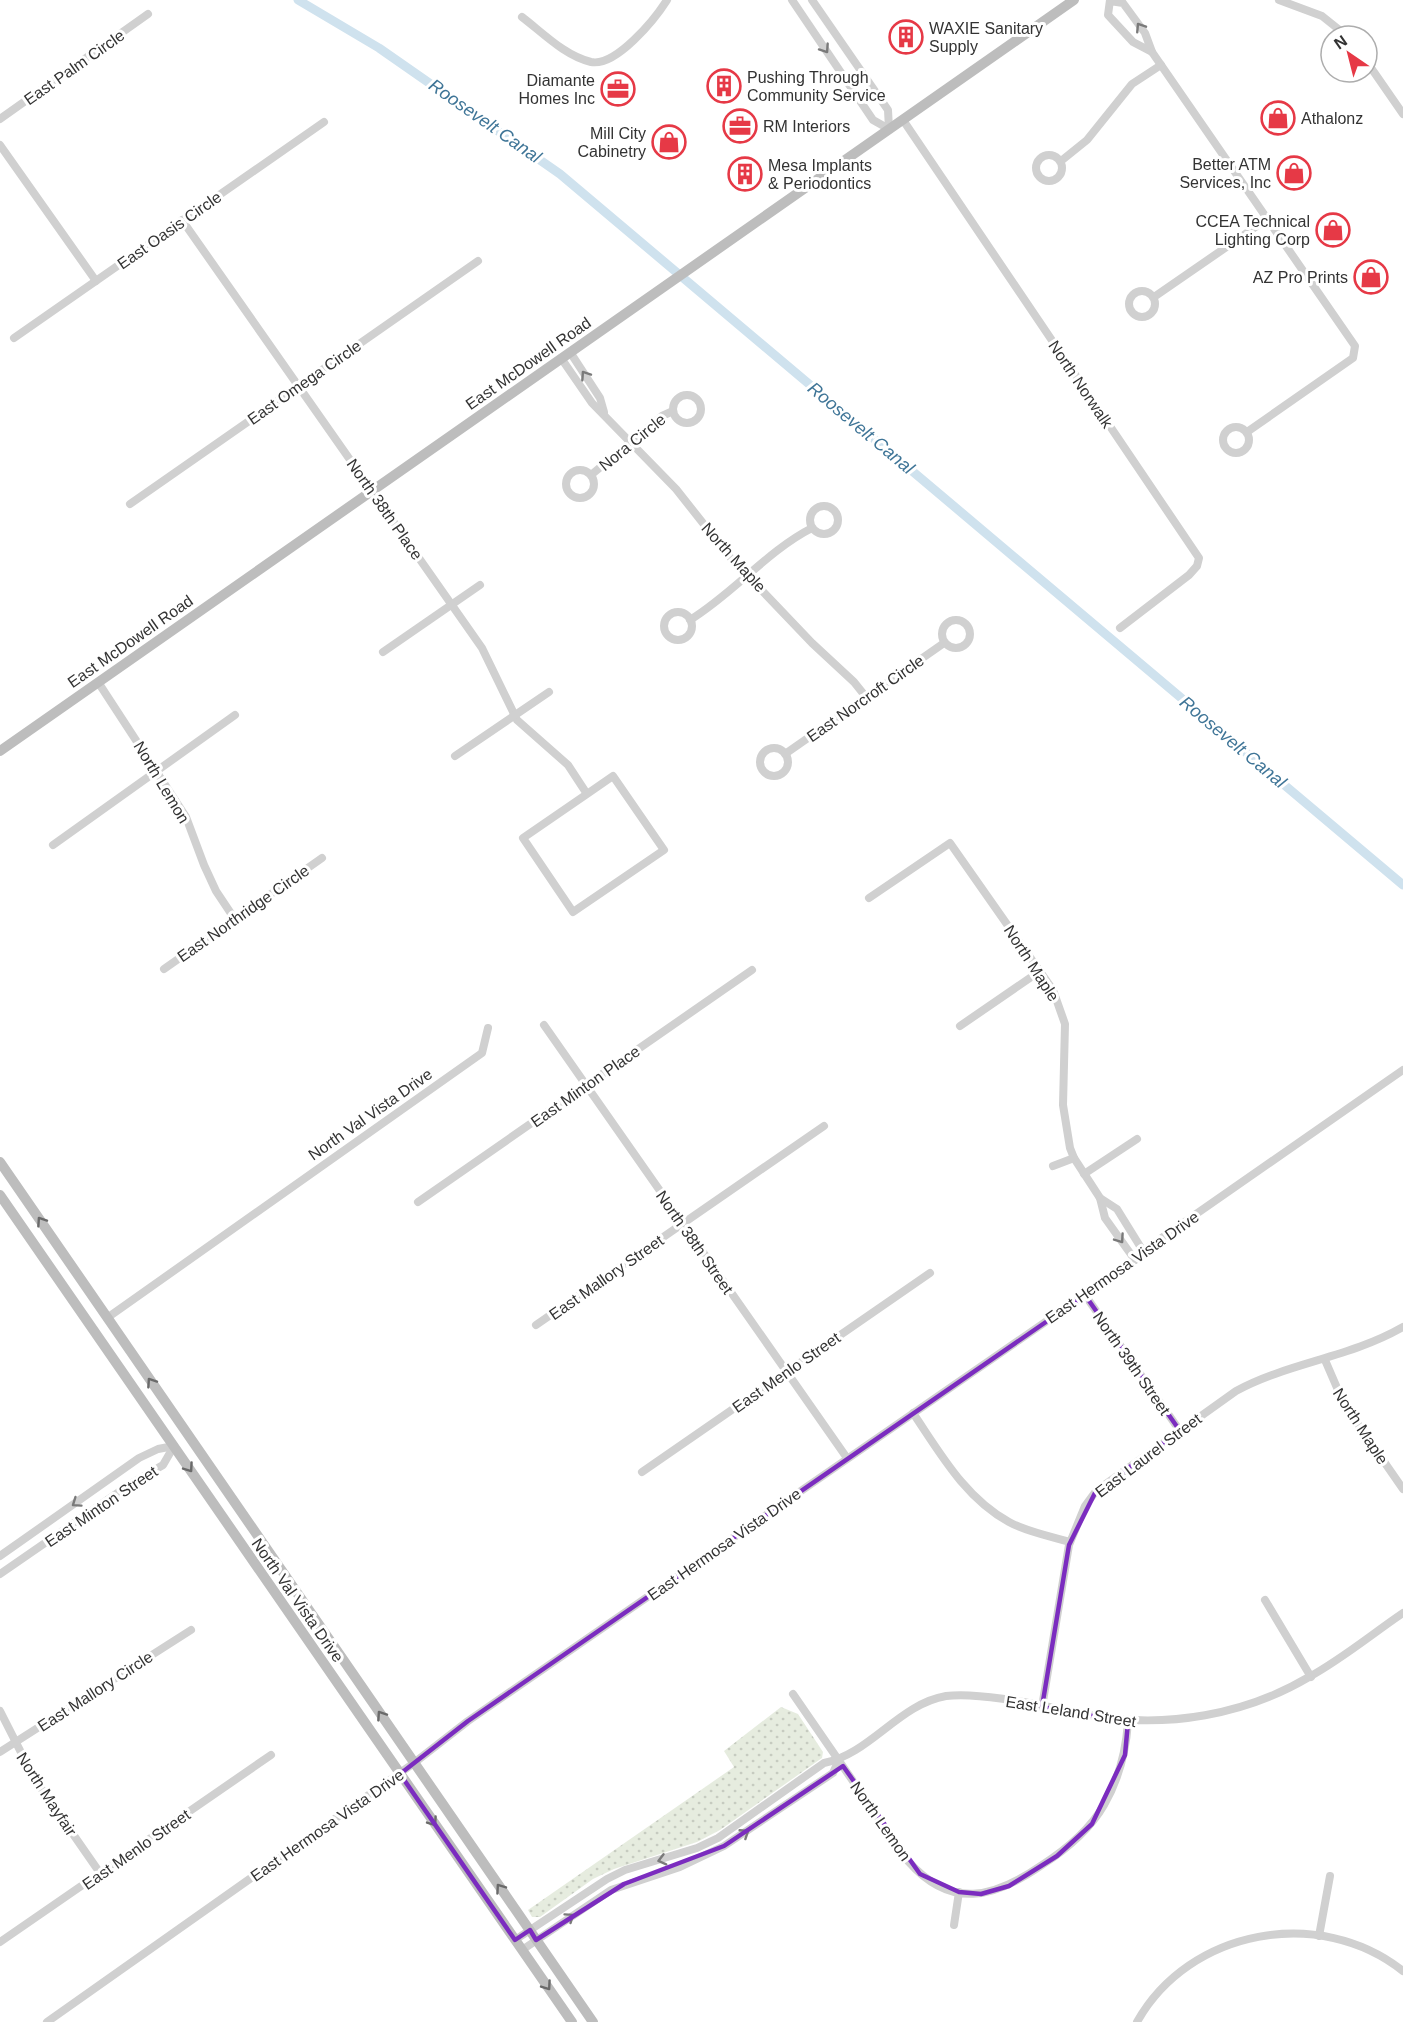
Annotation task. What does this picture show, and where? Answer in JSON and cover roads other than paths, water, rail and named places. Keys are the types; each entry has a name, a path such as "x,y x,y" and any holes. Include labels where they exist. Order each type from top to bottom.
{"main road":[{"name":"East McDowell Road","path":"0,751 1074,0"},
{"name":"North Val Vista Drive","path":"0,1162 594,2022"},
{"name":"North Val Vista Drive","path":"0,1195 572,2022"},
{"path":"76,1305 91,1294"},
{"path":"92,1328 107,1318"},
{"path":"159,1425 173,1414"},
{"path":"174,1446 188,1436"},
{"path":"204,1489 218,1479"},
{"path":"230,1528 245,1517"},
{"path":"243,1547 258,1537"}],"street":[{"path":"522,17 573,56 594,63 613,57 635,40 667,0"},
{"path":"792,0 873,120 889,129"},
{"path":"812,0 888,110 889,129"},
{"path":"1152,52 1133,42 1108,15 1110,0 1123,3 1145,33 1152,52 1355,346 1353,358 1247,432"},
{"path":"1279,0 1322,16 1332,24"},
{"name":"East Palm Circle","path":"0,119 148,14"},
{"path":"1061,161 1088,140 1132,84 1161,64"},
{"path":"1379,79 1403,114"},
{"name":"North Norwalk","path":"903,120 1199,558 1197,567 1189,575 1120,628"},
{"name":"East Oasis Circle","path":"14,338 324,122"},
{"path":"0,145 96,281"},
{"path":"1154,297 1267,219"},
{"name":"North 38th Place","path":"182,220 482,648 515,715 568,765 587,794"},
{"name":"East Omega Circle","path":"130,504 478,261"},
{"name":"North Maple","path":"565,355 592,403 676,489 715,539 812,644 854,682 866,698"},
{"name":"Nora Circle","path":"591,475 662,416 673,411"},
{"path":"690,620 716,603 780,548 813,528"},
{"path":"383,652 480,585"},
{"name":"East Norcroft Circle","path":"785,754 944,643"},
{"name":"North Lemon","path":"98,682 186,817 212,882 234,918"},
{"path":"455,756 549,692"},
{"path":"53,845 235,715"},
{"path":"613,776 664,850 573,912 523,838 587,794 613,776"},
{"name":"North Maple","path":"869,898 950,843 1053,990 1065,1024 1063,1105 1066,1130 1074,1158 1100,1198 1105,1218 1134,1260"},
{"name":"East Northridge Circle","path":"164,969 322,858"},
{"name":"East Minton Place","path":"418,1202 752,970"},
{"path":"960,1026 1040,971"},
{"name":"North 38th Street","path":"544,1025 847,1458"},
{"name":"North Val Vista Drive","path":"107,1318 482,1053 488,1028"},
{"name":"East Hermosa Vista Drive","path":"47,2022 400,1774 468,1721 1134,1260 1143,1251 1403,1070"},
{"name":"East Mallory Street","path":"537,1325 824,1126"},
{"path":"1084,1174 1137,1139"},
{"path":"1053,1166 1074,1158"},
{"name":"North Maple","path":"1100,1198 1117,1209 1143,1251"},
{"name":"East Menlo Street","path":"642,1472 930,1273"},
{"name":"North 39th Street","path":"1084,1294 1180,1431"},
{"name":"East Laurel Street","path":"1042,1707 1070,1542 1085,1506 1096,1491 1236,1391 1260,1378 1371,1345 1403,1327"},
{"name":"North Maple","path":"1325,1360 1344,1404 1403,1489"},
{"path":"912,1413 961,1482 991,1511 1033,1532 1070,1542"},
{"name":"East Minton Street","path":"0,1556 139,1458 158,1449 174,1446"},
{"name":"East Minton Street","path":"0,1574 129,1485 163,1466 174,1446"},
{"path":"1265,1600 1311,1677"},
{"name":"East Leland Street","path":"518,1945 607,1879 625,1870 697,1848 718,1838 824,1763 839,1760 906,1714 931,1700 945,1696 982,1697 1128,1722 1157,1722 1198,1717 1272,1695 1311,1677 1403,1613"},
{"name":"East Mallory Circle","path":"0,1752 191,1630"},
{"name":"North Lemon","path":"793,1694 920,1874 932,1883 959,1892 981,1894 1009,1886 1074,1842 1092,1824 1114,1784 1125,1755 1128,1722"},
{"name":"North Mayfair","path":"0,1711 34,1778 100,1874"},
{"name":"East Menlo Street","path":"0,1942 271,1755"},
{"name":"East Leland Street","path":"533,1935 624,1884 680,1867 724,1846 833,1773 839,1760"},
{"path":"1320,1936 1330,1876"},
{"path":"954,1925 959,1892"},
{"path":"1137,2022 1167,1983 1182,1970 1216,1949 1254,1936 1274,1934 1320,1936 1362,1948 1403,1971"}],"waterway":[{"name":"Roosevelt Canal","path":"298,0 379,48 560,174 1403,885"}],"place":[{"name":"WAXIE Sanitary Supply","path":"906,37"},
{"name":"Pushing Through Community Service","path":"724,86"},
{"name":"Diamante Homes Inc","path":"618,89"},
{"name":"Athalonz","path":"1278,118"},
{"name":"RM Interiors","path":"740,126"},
{"name":"Mill City Cabinetry","path":"669,142"},
{"name":"Better ATM Services, Inc","path":"1294,173"},
{"name":"Mesa Implants & Periodontics","path":"745,174"},
{"name":"CCEA Technical Lighting Corp","path":"1333,230"},
{"name":"AZ Pro Prints","path":"1371,277"}]}
